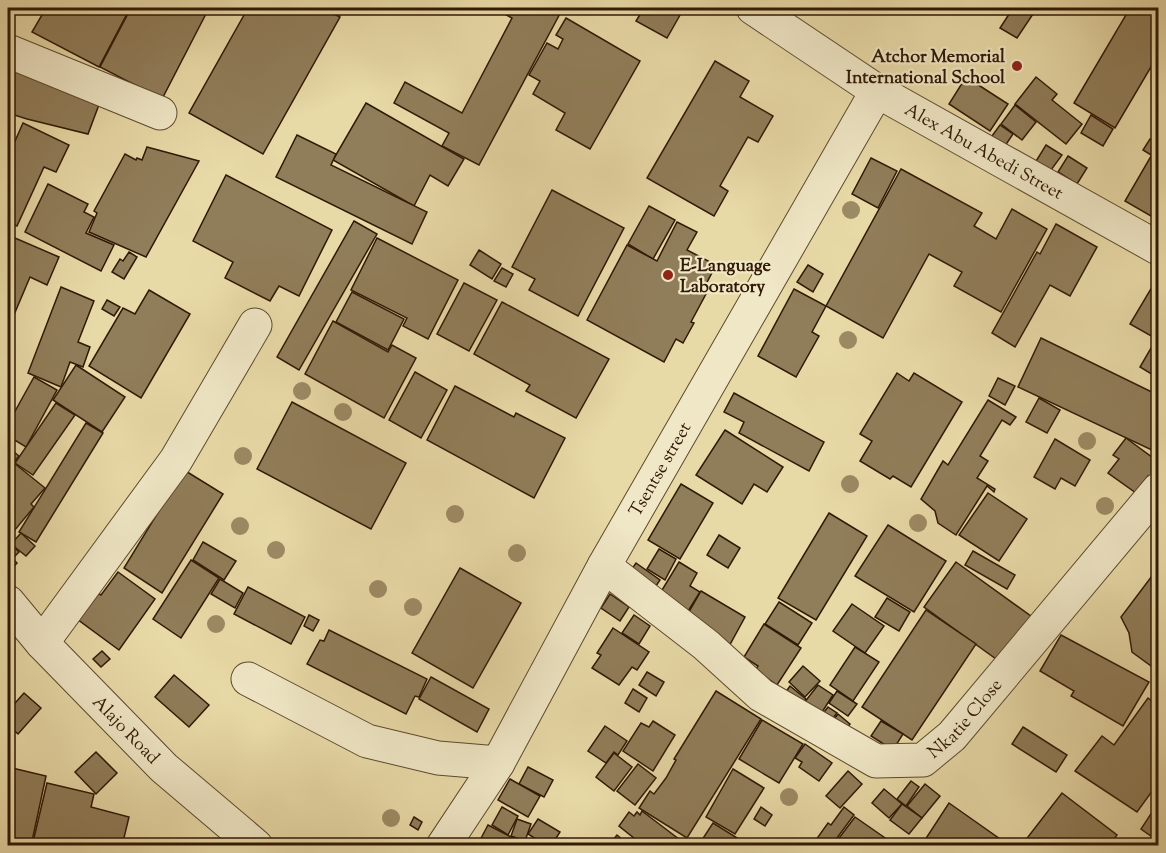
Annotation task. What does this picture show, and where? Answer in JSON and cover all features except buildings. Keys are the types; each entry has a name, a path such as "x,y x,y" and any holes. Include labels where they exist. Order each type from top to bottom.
{"street":[{"name":"Alex Abu Abedi Street","path":"753,8 877,91 1158,248"},
{"path":"8,51 160,113"},
{"name":"Tsentse street","path":"443,846 498,763 604,566 877,91"},
{"path":"42,643 176,460 255,325"},
{"name":"Nkatie Close","path":"604,566 706,645 761,695 876,761 923,760 952,736 1158,490"},
{"name":"Alajo Road","path":"8,602 42,643 164,768 256,846"},
{"path":"248,679 367,741 438,758 498,763"}],"place":[{"name":"Atchor Memorial International School","path":"1017,66"},
{"name":"E-Language Laboratory","path":"668,275"}]}
